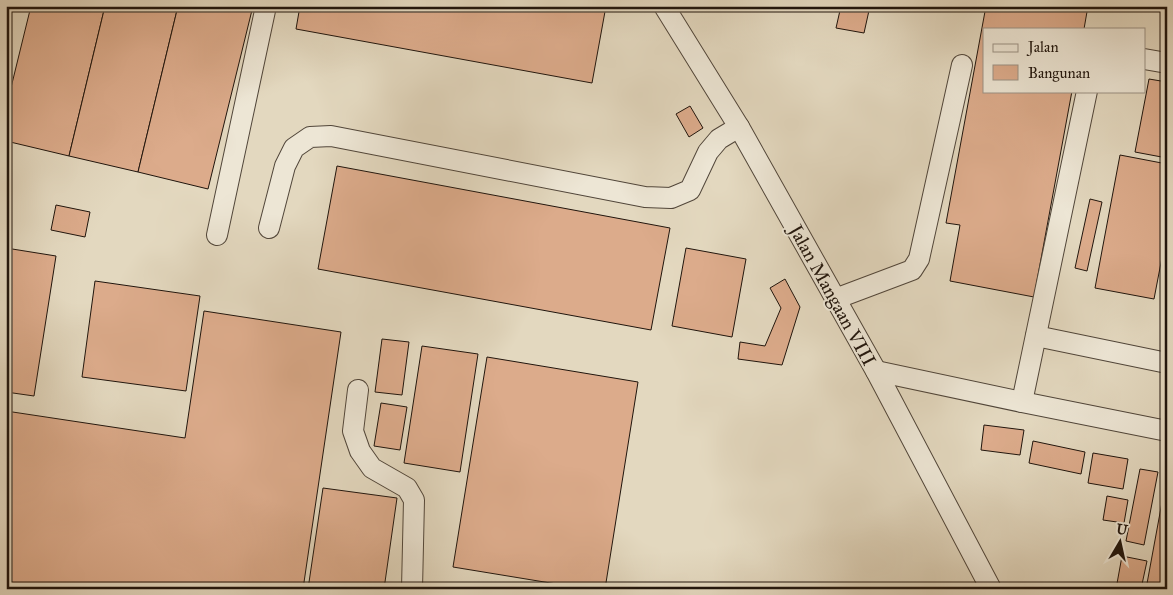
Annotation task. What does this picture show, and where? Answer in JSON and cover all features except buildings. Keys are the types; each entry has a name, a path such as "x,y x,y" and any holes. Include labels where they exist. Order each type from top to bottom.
{"street":[{"path":"217,235 266,6"},
{"name":"Jalan Mangaan VIII","path":"664,6 739,127 876,371 991,589"},
{"path":"1146,59 1167,63"},
{"path":"835,299 912,270 919,260 962,66"},
{"path":"1022,402 1087,92"},
{"path":"269,228 285,166 294,148 310,137 331,136 645,197 671,198 690,190 708,152 720,139 739,127"},
{"path":"1036,336 1167,363"},
{"path":"876,371 1167,431"},
{"path":"358,390 353,431 360,451 372,468 407,488 414,500 412,589"}]}
